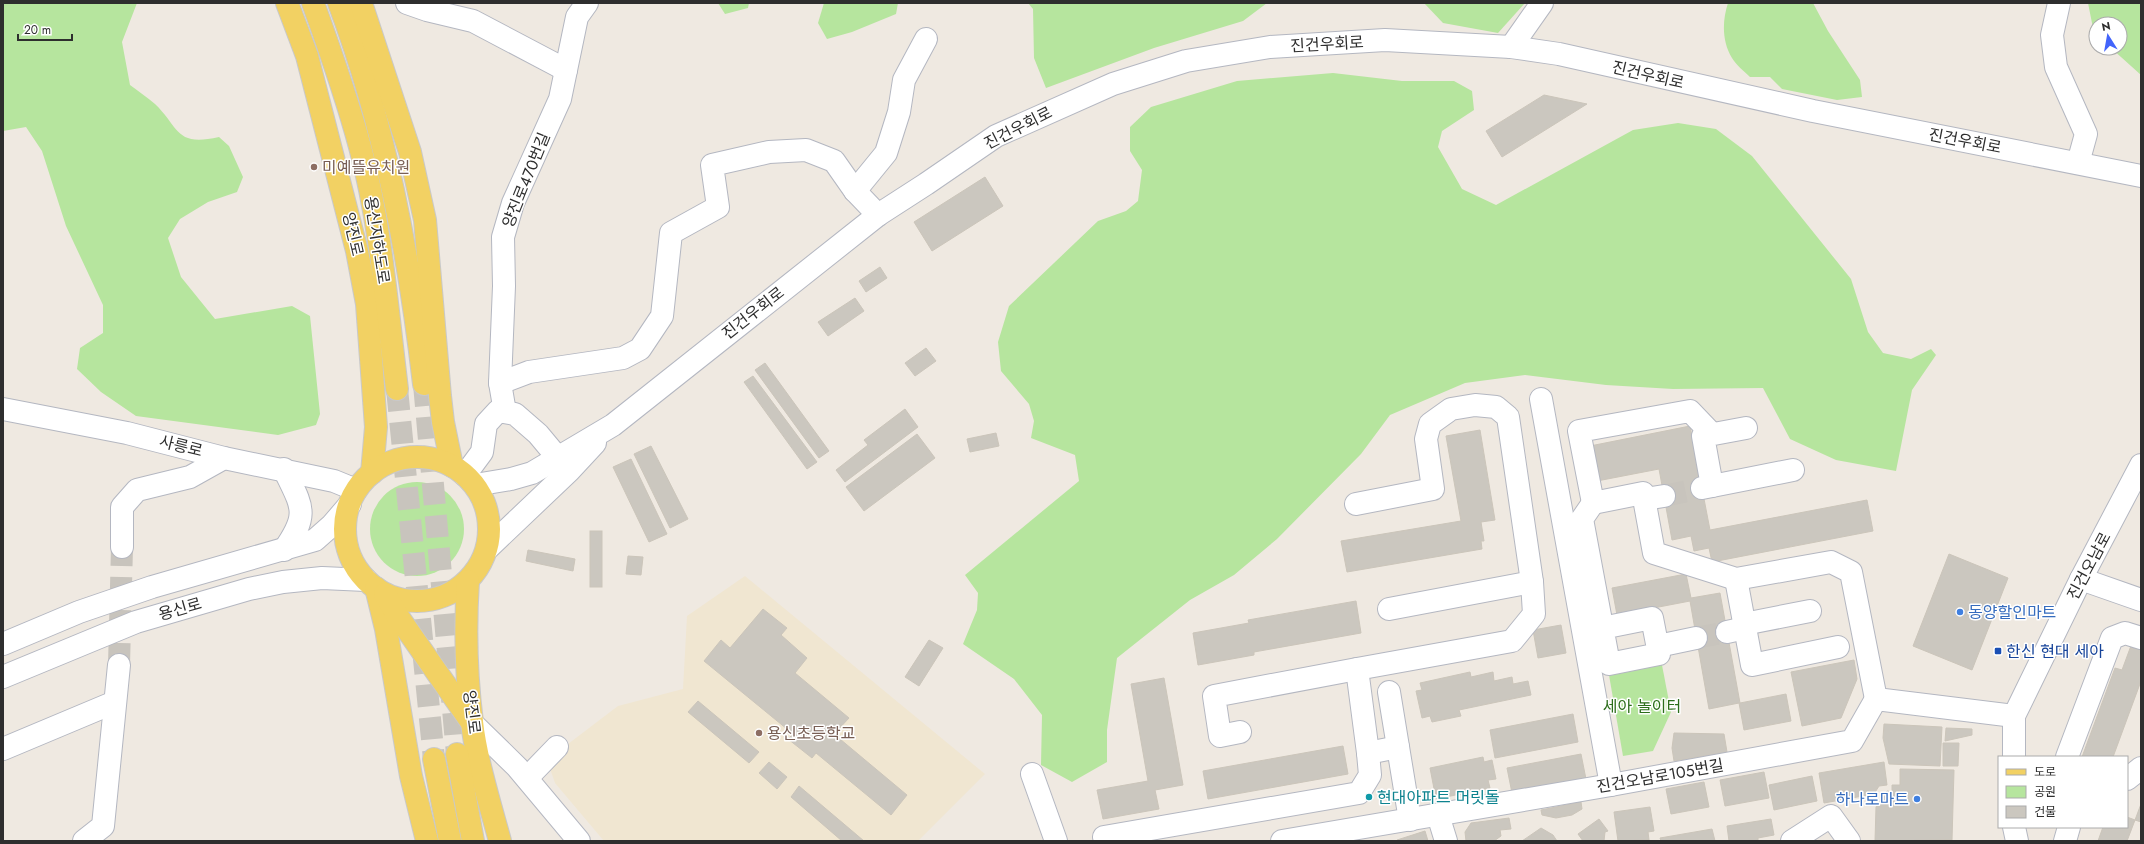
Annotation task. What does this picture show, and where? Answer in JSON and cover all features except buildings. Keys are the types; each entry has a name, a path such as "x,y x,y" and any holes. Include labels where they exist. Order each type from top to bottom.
{"main road":[{"name":"양진로","path":"288,3 308,56 360,266 367,304 376,427 372,472"},
{"name":"용신지하도로","path":"313,3 334,60 360,148 378,233 398,389"},
{"name":"용신지하도로","path":"338,3 367,87 384,148 415,305 424,384"},
{"path":"361,3 410,152 425,220 441,403 464,476 483,500 488,516 489,532 487,549 479,566 468,581 450,593 429,600 406,600 376,587"},
{"path":"464,476 433,459 412,457 391,462 372,472 353,497 345,523 346,542 353,563 376,587 397,615 472,723"},
{"name":"양진로","path":"468,581 466,608 467,667 472,723 500,841"},
{"path":"376,587 386,629 411,776 427,841"},
{"path":"457,754 473,841"},
{"path":"434,759 450,841"}],"street":[{"path":"407,3 427,10 473,21 566,70"},
{"name":"양진로470번길","path":"505,412 500,383 504,286 502,237 514,203 560,99 577,17 587,3"},
{"path":"1511,47 1542,3"},
{"path":"2059,3 2052,35 2056,67 2086,134 2078,163"},
{"path":"855,191 886,153 899,112 904,80 926,38"},
{"name":"진건우회로","path":"464,476 511,479 532,473 613,425 878,215 996,136 1113,84 1186,61 1270,47 1385,40 1511,47 1560,54 1813,111 2141,176"},
{"path":"500,383 529,372 623,358 640,349 662,316 672,233 718,207 712,165 769,152 806,150 834,161 855,191 878,215"},
{"path":"1541,399 1610,785"},
{"path":"1240,732 1220,736 1214,696 1512,641 1534,614 1532,582 1508,417 1496,407 1474,405 1451,409 1430,424 1426,439 1433,489 1356,504"},
{"name":"사릉로","path":"3,409 127,433 224,458 284,469 334,481 353,497"},
{"path":"464,476 482,452 486,424 498,411 515,414 538,434 558,458"},
{"path":"1593,503 1580,432 1690,411 1712,434"},
{"name":"진건우회로","path":"487,549 569,471 613,425"},
{"path":"1746,428 1703,436 1707,487 1793,470"},
{"path":"122,547 122,507 137,490 190,477 224,458"},
{"name":"진건오남로","path":"2014,756 2014,716 2081,579 2141,465"},
{"path":"284,469 301,504 301,516 293,538 284,550"},
{"path":"1602,628 1652,618 1659,654 1609,664 1602,628 1582,519 1593,503 1643,493 1654,497 1654,553 1736,579 1831,562 1851,572 1876,699 2014,716"},
{"path":"3,644 79,612 152,587 315,540 332,525 353,497"},
{"name":"용신로","path":"3,677 136,622 249,589 283,582 322,578 376,587"},
{"path":"1736,579 1739,628 1752,665 1838,647"},
{"path":"2081,579 2141,600"},
{"path":"1389,609 1532,582"},
{"path":"1739,628 1810,611"},
{"path":"2067,756 2112,638 2125,633 2141,638"},
{"path":"1658,646 1696,638"},
{"path":"84,841 103,826 119,665"},
{"path":"1104,837 1359,793 1370,775 1357,669"},
{"path":"1389,692 1410,820"},
{"name":"진건오남로105번길","path":"1282,841 1610,785 1852,741 1876,699"},
{"path":"3,749 115,702"},
{"path":"472,723 527,778 579,841"},
{"path":"527,778 557,747"},
{"path":"1368,753 1398,748"},
{"path":"1032,774 1056,841"},
{"path":"1438,815 1446,841"},
{"path":"1792,841 1831,816 1848,841"},
{"path":"2064,841 2069,828"}],"shaded area":[{"name":"용신초등학교","path":"745,576 985,774 918,841 604,841 555,783 547,760 618,706 683,689 687,616"}],"green space":[{"path":"3,3 137,3 122,42 130,85 155,104 175,128 186,137 205,139 219,137 229,146 243,177 237,192 208,202 180,219 168,238 181,277 215,319 292,306 310,316 320,414 316,425 278,435 136,416 101,392 77,369 80,348 103,333 103,305 66,226 42,151 26,127 3,131"},
{"path":"718,3 749,3 748,8 725,14"},
{"path":"824,3 898,3 896,14 852,32 827,39 818,23"},
{"path":"1028,3 1267,3 1243,21 1154,48 1046,88 1034,58 1033,9"},
{"path":"1424,3 1525,3 1498,33 1443,23"},
{"path":"1728,3 1813,3 1828,31 1860,80 1862,97 1837,100 1782,89 1770,77 1750,77 1734,61 1726,45 1724,24"},
{"path":"2088,3 2141,3 2141,75 2120,56 2128,56 2128,16 2091,16"},
{"path":"1333,73 1402,81 1454,81 1472,91 1474,110 1442,131 1438,147 1462,189 1496,205 1633,130 1678,123 1716,129 1752,156 1851,279 1868,332 1883,353 1911,359 1931,349 1936,355 1912,390 1896,471 1836,460 1790,439 1763,388 1673,389 1606,385 1525,375 1465,383 1390,415 1361,454 1277,539 1234,575 1190,600 1117,658 1107,730 1107,762 1072,782 1041,765 1042,715 1014,679 963,644 977,610 978,593 965,575 1079,481 1075,455 1031,438 1034,421 1029,404 1001,371 998,342 1009,306 1098,221 1126,211 1138,201 1142,170 1130,151 1130,127 1151,107 1237,81"},
{"path":"408,482 426,482 435,485 451,495 461,511 464,520 464,538 461,547 451,563 435,573 426,576 408,576 399,573 383,563 373,547 370,538 370,520 373,511 383,495 399,485"},
{"name":"세아 놀이터","path":"1662,665 1671,712 1653,751 1623,756 1609,675"}],"tunnel":[{"path":"424,384 457,754"},
{"path":"397,389 434,759"},
{"path":"1664,496 1702,488"},
{"path":"119,665 122,547"},
{"path":"1696,638 1727,632"}],"place":[{"name":"미예뜰유치원","path":"314,167"},
{"name":"동양할인마트","path":"1960,612"},
{"name":"한신 현대 세아","path":"1998,651"},
{"name":"용신초등학교","path":"759,733"},
{"name":"현대아파트 머릿돌","path":"1369,797"},
{"name":"하나로마트","path":"1917,799"}]}
